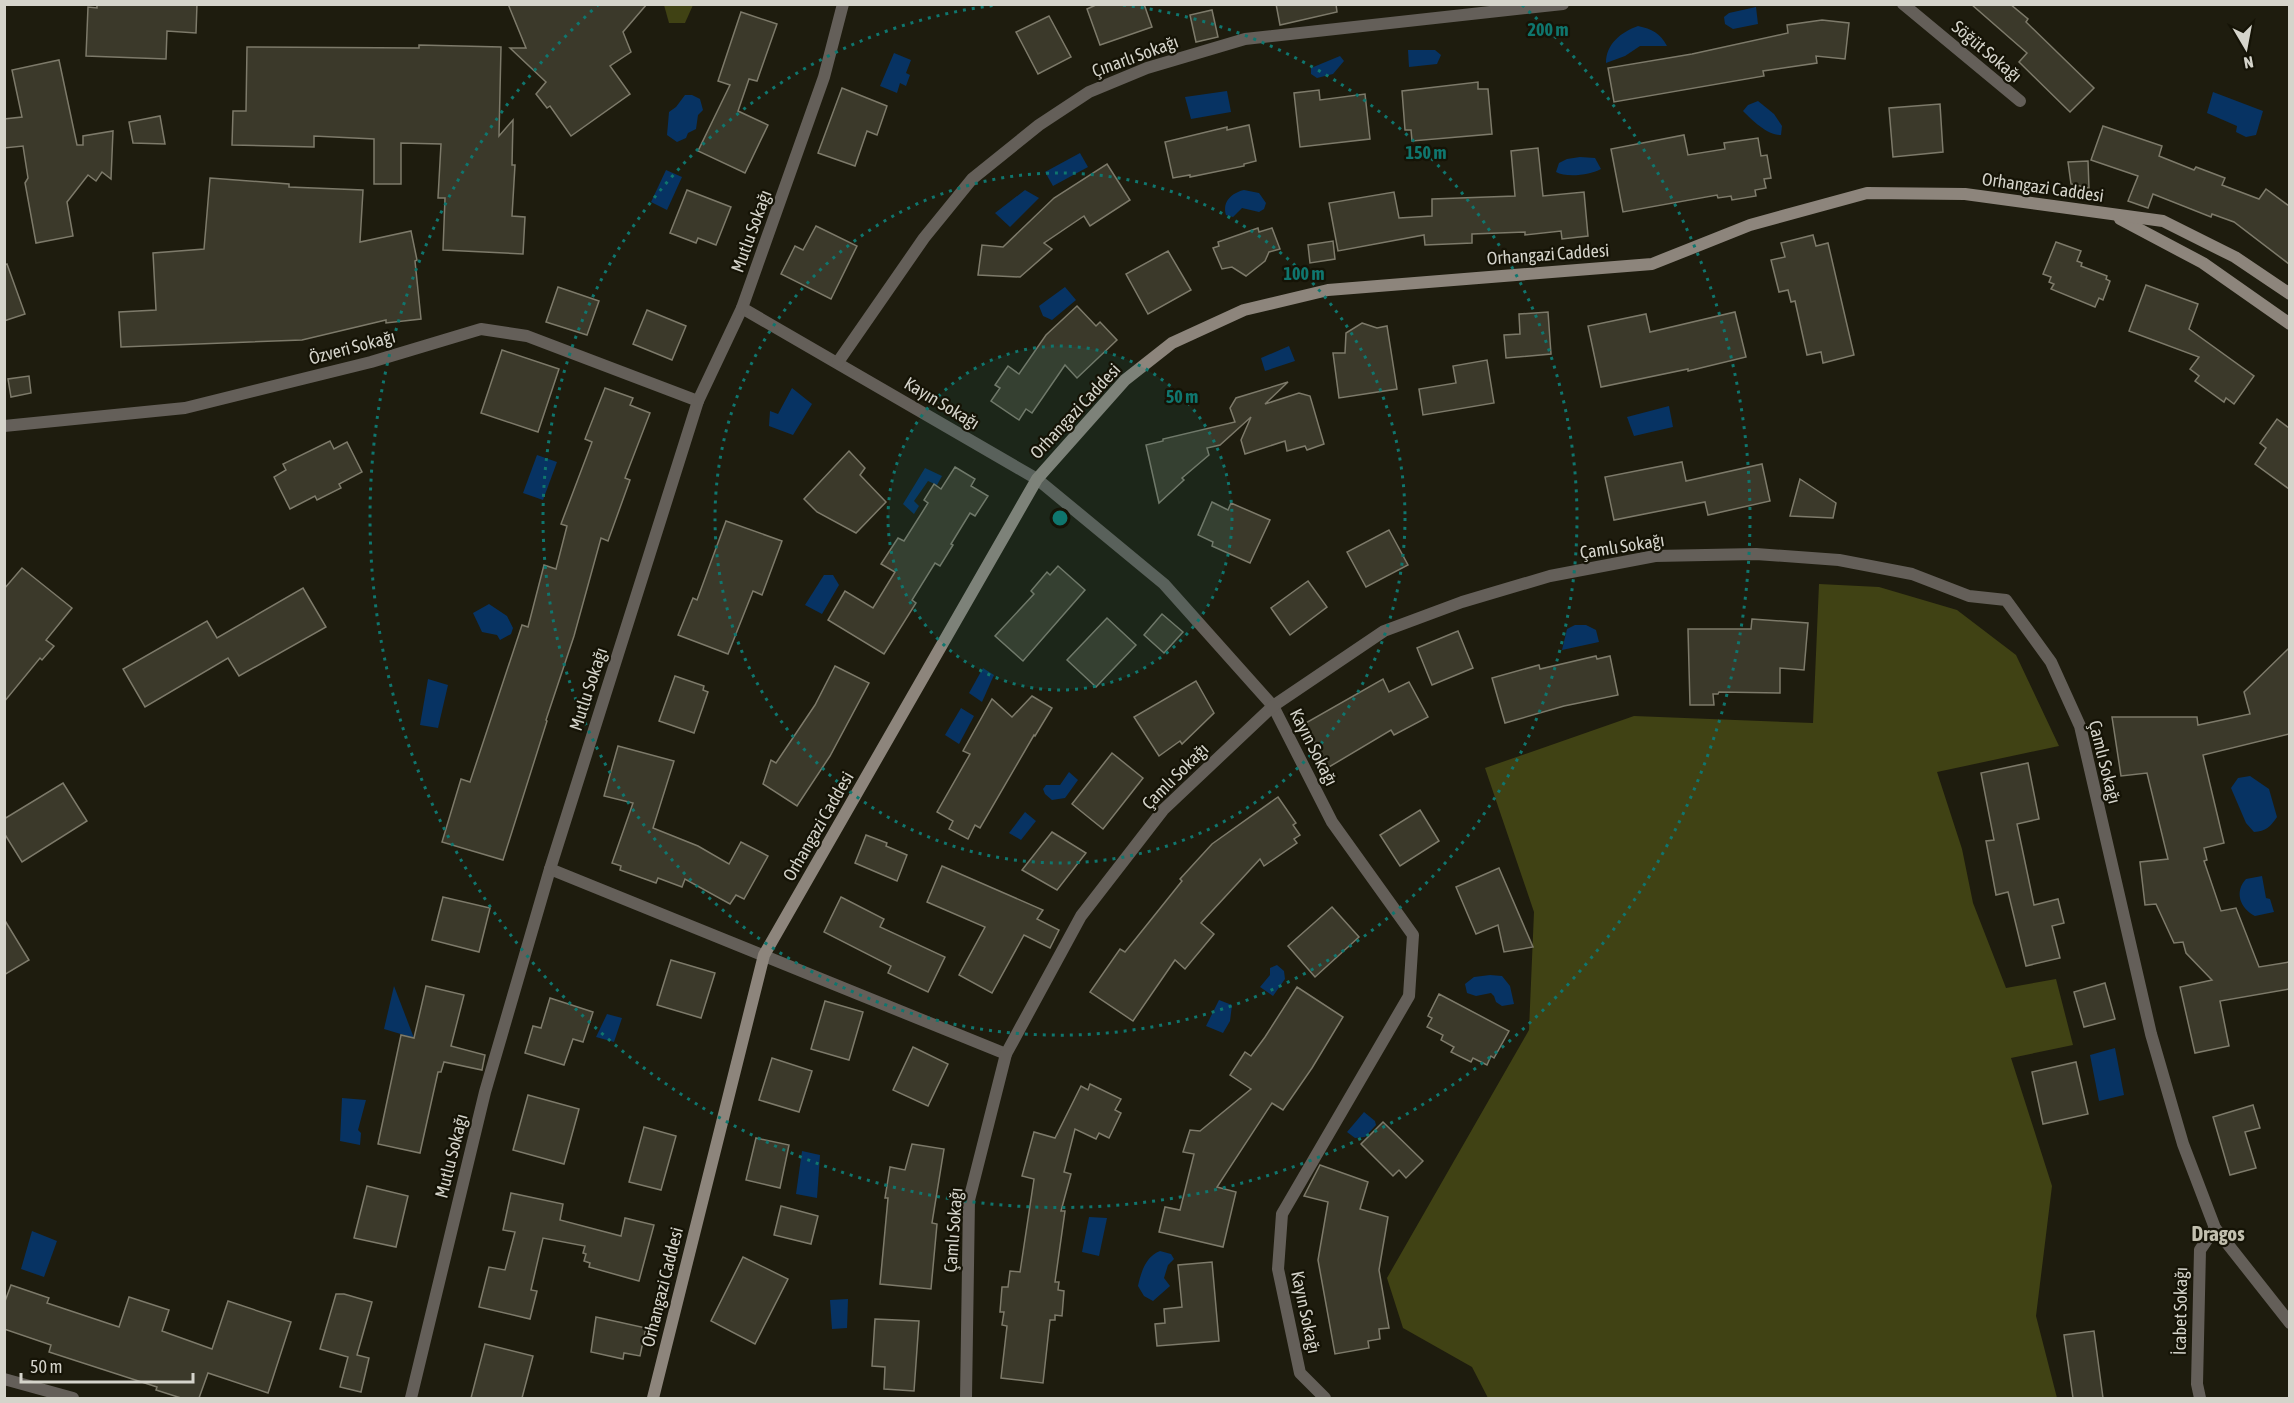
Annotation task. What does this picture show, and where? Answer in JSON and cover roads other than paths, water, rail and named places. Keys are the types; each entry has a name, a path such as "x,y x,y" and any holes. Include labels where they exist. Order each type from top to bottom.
{"street":[{"name":"Mutlu Sokağı","path":"411,1398 485,1092 550,869 698,401 742,308 824,77 843,4"},
{"name":"Çınarlı Sokağı","path":"838,362 924,238 972,179 1039,125 1089,92 1147,68 1245,39 1563,4"},
{"name":"Söğüt Sokağı","path":"1903,4 2020,101"},
{"name":"Orhangazi Caddesi","path":"652,1398 764,955 1037,479 1125,380 1172,343 1244,310 1328,290 1652,264 1750,225 1867,193 1965,194 2163,221 2235,257 2289,294"},
{"name":"Orhangazi Caddesi","path":"2114,216 2203,262 2289,324"},
{"name":"Kayın Sokağı","path":"742,308 1037,479 1164,584 1273,706 1332,822 1413,935 1409,996 1282,1214 1278,1269 1300,1372 1325,1398"},
{"name":"Özveri Sokağı","path":"4,426 185,408 371,362 481,329 527,336 698,401"},
{"name":"Çamlı Sokağı","path":"966,1398 969,1200 1006,1054 1088,907 1163,810 1273,706 1384,631 1462,602 1550,576 1655,556 1756,554 1839,560 1912,574 1969,596 2006,600 2051,662 2080,726 2151,1034 2183,1144 2216,1228 2289,1323"},
{"path":"550,869 1006,1054"},
{"name":"İcabet Sokağı","path":"2200,1398 2197,1384 2200,1250 2216,1228"},
{"path":"4,1378 73,1398"}],"water":[{"path":"1756,7 1758,24 1733,29 1725,24 1724,17 1729,13"},
{"path":"1638,26 1655,32 1667,46 1640,46 1625,56 1606,63 1609,50 1616,40"},
{"path":"1408,50 1435,50 1441,55 1437,64 1409,67"},
{"path":"894,53 911,60 906,73 910,75 906,86 900,83 897,93 880,86"},
{"path":"1340,56 1344,61 1333,74 1317,78 1311,74 1311,68"},
{"path":"1227,91 1231,112 1191,119 1185,97"},
{"path":"2213,92 2263,111 2256,135 2246,137 2236,132 2237,126 2207,113"},
{"path":"685,95 692,95 700,99 703,110 698,115 696,129 677,142 667,135 669,112"},
{"path":"1758,101 1774,114 1782,126 1781,135 1766,130 1743,111 1748,105"},
{"path":"1080,153 1088,167 1053,186 1045,172"},
{"path":"1580,157 1595,158 1601,169 1578,175 1556,172 1559,163"},
{"path":"666,170 682,177 667,210 651,202"},
{"path":"1025,190 1039,198 1010,227 995,213"},
{"path":"1244,190 1259,193 1266,203 1264,209 1259,212 1242,208 1233,217 1226,215 1225,206 1229,198"},
{"path":"1065,287 1076,300 1052,320 1043,316 1039,306"},
{"path":"1289,346 1295,361 1265,371 1261,358"},
{"path":"792,388 812,404 793,435 769,426 770,411 778,414"},
{"path":"1669,406 1673,427 1634,436 1627,417"},
{"path":"537,455 557,462 543,500 523,493"},
{"path":"925,468 942,476 937,485 928,481 914,501 919,506 914,514 903,504"},
{"path":"824,575 833,575 839,585 822,614 805,605"},
{"path":"489,604 507,616 513,628 511,634 500,640 497,635 482,632 473,613"},
{"path":"1575,625 1586,625 1596,630 1599,642 1562,650 1567,629"},
{"path":"983,668 994,675 982,702 969,693"},
{"path":"428,679 448,685 438,728 420,725"},
{"path":"961,708 974,716 959,744 945,735"},
{"path":"1069,772 1078,780 1065,798 1052,800 1043,789 1046,785 1060,785"},
{"path":"2250,776 2269,789 2277,817 2262,831 2254,832 2246,823 2231,788 2238,778"},
{"path":"1025,812 1036,821 1021,840 1009,833"},
{"path":"2262,876 2266,898 2270,899 2274,912 2255,916 2242,904 2240,889 2246,879"},
{"path":"1277,965 1284,971 1285,979 1273,996 1260,987 1270,975 1270,968"},
{"path":"1502,976 1510,986 1514,1004 1502,1006 1496,1002 1491,993 1476,996 1467,993 1465,984 1474,977"},
{"path":"394,986 414,1038 384,1029"},
{"path":"1219,1000 1232,1005 1230,1021 1223,1033 1206,1026"},
{"path":"607,1014 622,1018 614,1042 596,1037"},
{"path":"2115,1048 2124,1095 2099,1101 2090,1055"},
{"path":"342,1098 366,1100 358,1130 361,1133 360,1145 340,1141"},
{"path":"1364,1112 1375,1121 1376,1125 1365,1137 1355,1138 1347,1132"},
{"path":"802,1151 820,1155 817,1198 796,1194"},
{"path":"1089,1217 1107,1218 1099,1256 1082,1252"},
{"path":"32,1231 57,1241 44,1277 21,1269"},
{"path":"1160,1251 1171,1254 1174,1259 1168,1265 1164,1278 1170,1286 1153,1301 1144,1296 1138,1286 1148,1261"},
{"path":"848,1299 847,1328 832,1329 830,1300"}],"district":[{"name":"Dragos","path":"2218,1233"}]}
